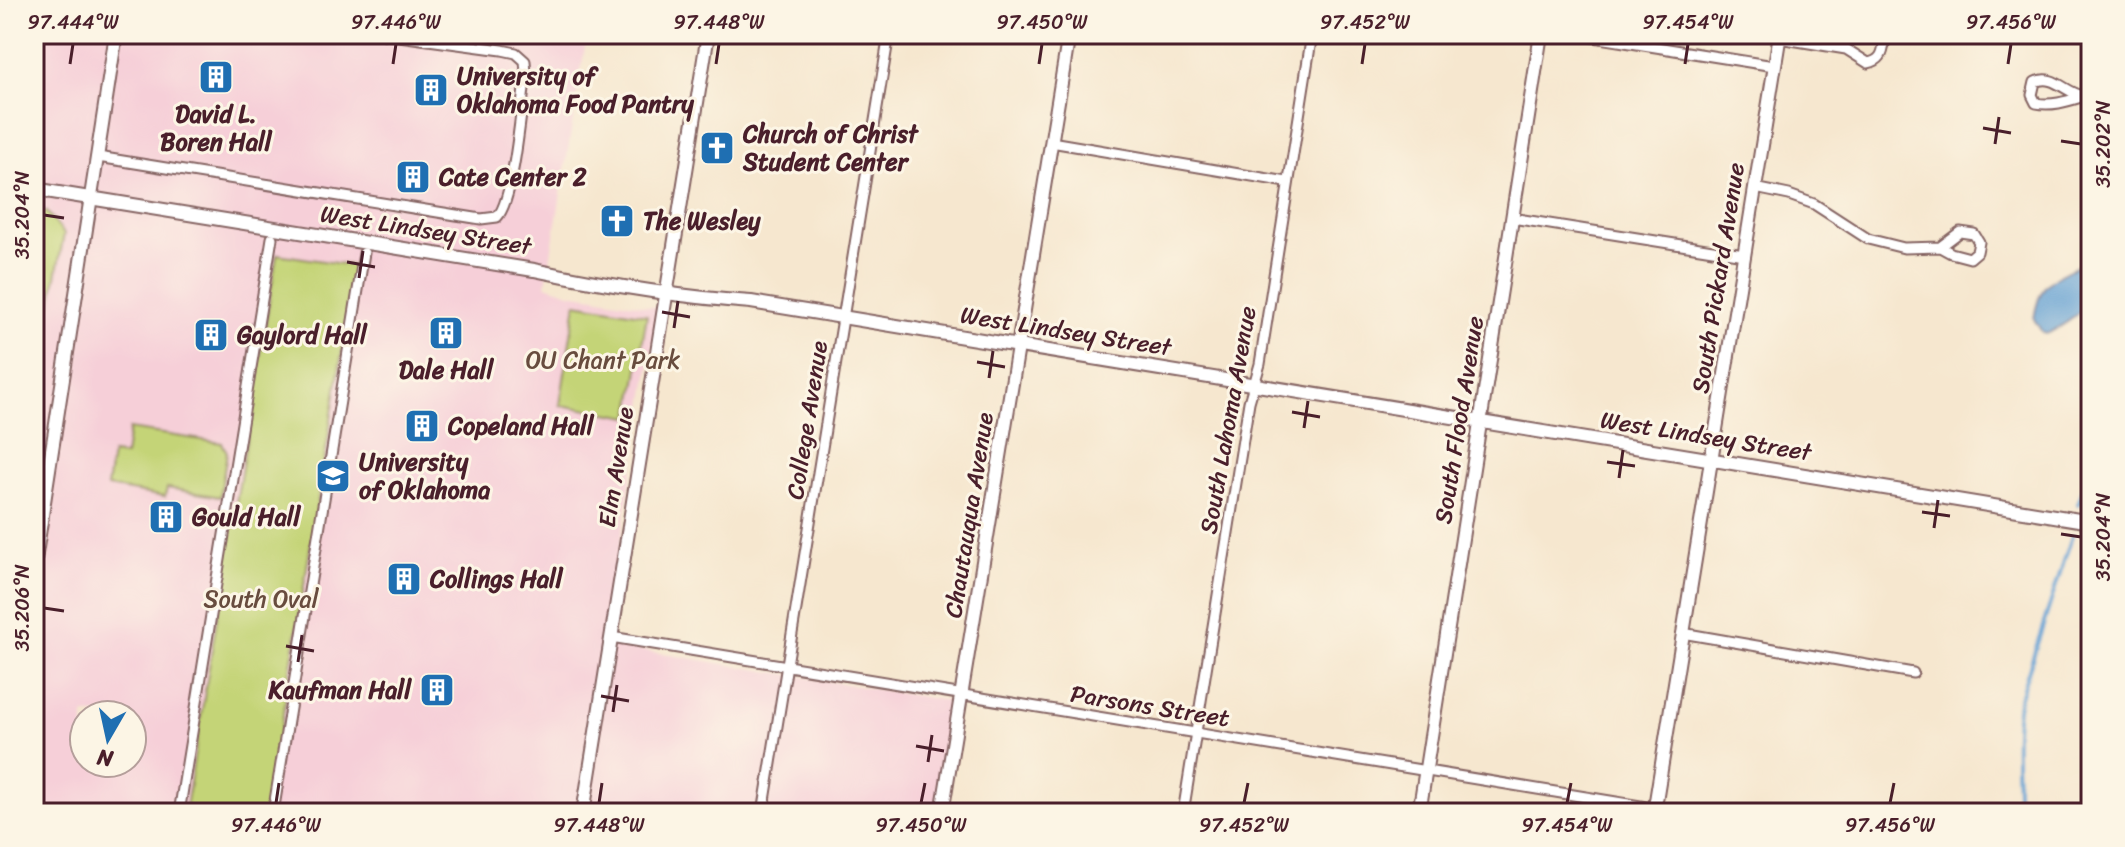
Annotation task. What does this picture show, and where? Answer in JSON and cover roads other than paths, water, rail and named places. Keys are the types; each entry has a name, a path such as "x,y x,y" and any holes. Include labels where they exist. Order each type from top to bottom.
{"street":[{"path":"34,567 116,34"},
{"path":"98,157 481,219 497,217 503,210 508,190 526,72 525,61 516,53 502,50 384,34"},
{"name":"Elm Avenue","path":"583,813 708,34"},
{"name":"College Avenue","path":"763,813 889,34"},
{"name":"Chautauqua Avenue","path":"942,813 1069,34"},
{"name":"South Lahoma Avenue","path":"1183,813 1260,364 1312,34"},
{"name":"South Flood Avenue","path":"1419,813 1541,34"},
{"path":"1575,34 1774,66"},
{"path":"1820,34 1844,38 1861,34"},
{"path":"1780,36 1846,49 1868,63 1877,61 1883,52 1884,43 1875,34"},
{"name":"South Pickard Avenue","path":"1654,811 1780,36"},
{"path":"2045,79 2077,95 2088,95 2063,103 2042,104 2036,103 2032,95 2035,82 2045,79"},
{"path":"1051,142 1287,182"},
{"path":"1755,188 1814,204 1868,239 1904,248 1940,247"},
{"name":"West Lindsey Street","path":"34,189 534,270 667,295 751,302 2091,522"},
{"path":"1512,218 1744,255"},
{"path":"179,813 272,238"},
{"path":"273,813 364,253"},
{"path":"1682,633 1913,673"},
{"name":"Parsons Street","path":"611,637 1426,770 1654,811 1683,813"}],"water":[{"path":"2091,257 2086,304 2063,325 2049,333 2042,332 2034,319 2046,285"}],"waterway":[{"path":"2078,504 2091,467"},
{"path":"2017,813 2016,741 2020,697 2072,536"}],"place":[{"name":"David L. Boren Hall","path":"216,77"},
{"name":"University of Oklahoma Food Pantry","path":"431,90"},
{"name":"Church of Christ Student Center","path":"717,148"},
{"name":"Cate Center 2","path":"413,177"},
{"name":"The Wesley","path":"617,221"},
{"name":"Dale Hall","path":"446,333"},
{"name":"Gaylord Hall","path":"211,335"},
{"name":"Copeland Hall","path":"422,426"},
{"name":"University of Oklahoma","path":"333,476"},
{"name":"Gould Hall","path":"166,517"},
{"name":"Collings Hall","path":"404,579"},
{"name":"Kaufman Hall","path":"437,690"}],"park label":[{"name":"OU Chant Park","path":"603,360"},
{"name":"South Oval","path":"261,599"}]}
